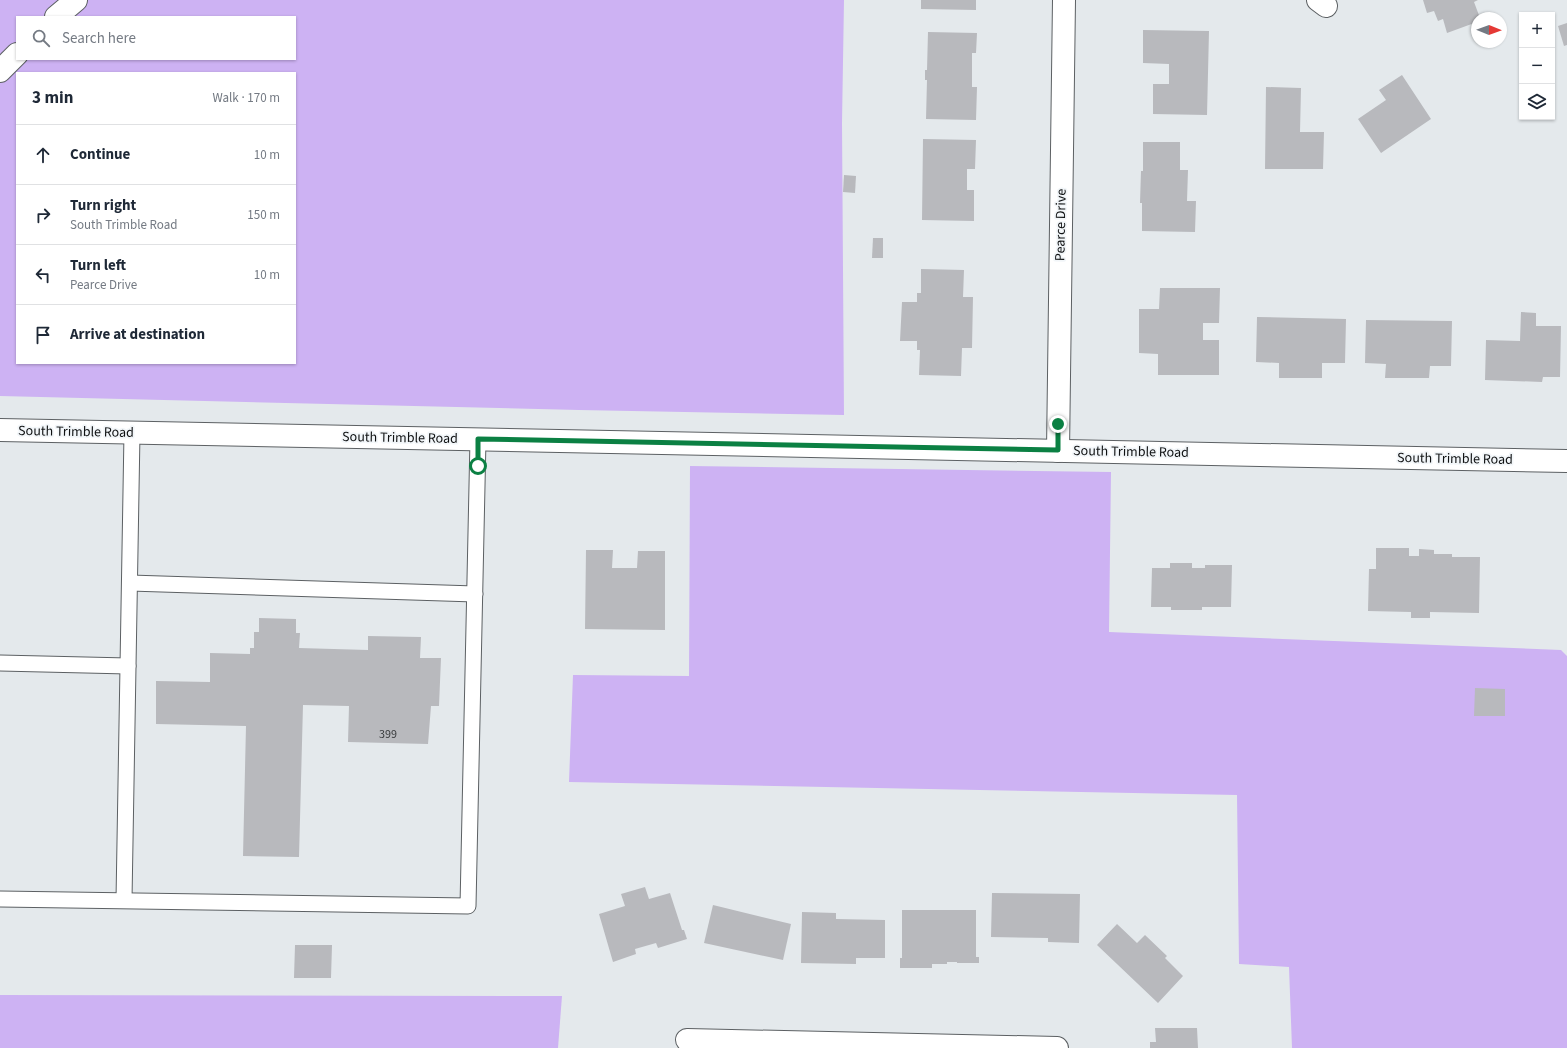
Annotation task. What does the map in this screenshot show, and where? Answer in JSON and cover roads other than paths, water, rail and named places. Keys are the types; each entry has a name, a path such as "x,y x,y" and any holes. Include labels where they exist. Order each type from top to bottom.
{"main road":[{"path":"57,16 76,0"},
{"name":"Pearce Drive","path":"1058,450 1064,0"},
{"path":"0,71 16,55"},
{"name":"South Trimble Road","path":"0,430 1567,461"},
{"path":"687,1040 1057,1048"}],"lane":[{"path":"124,900 132,433"},
{"path":"0,899 468,906 478,439"},
{"path":"130,582 475,594"},
{"path":"0,663 128,666"}]}
